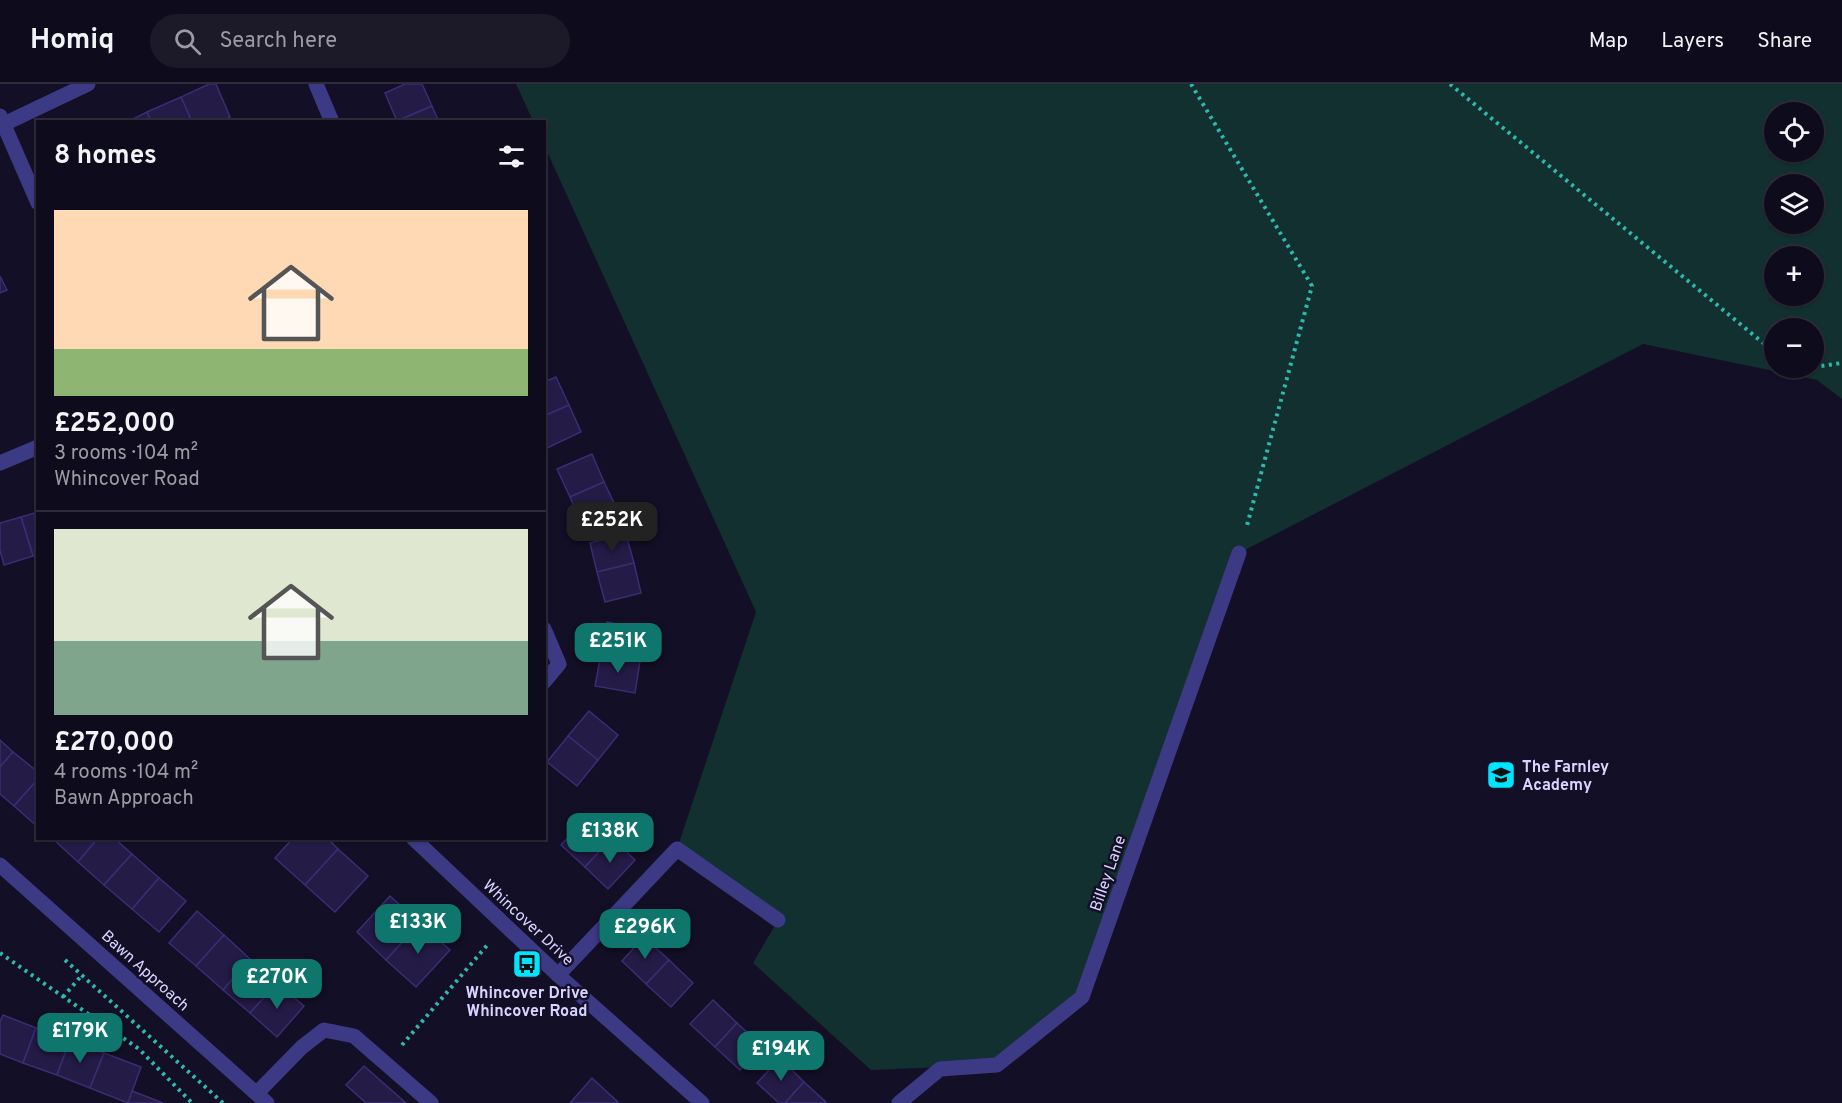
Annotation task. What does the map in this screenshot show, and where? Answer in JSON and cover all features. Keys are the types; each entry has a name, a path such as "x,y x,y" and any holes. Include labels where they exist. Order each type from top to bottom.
{"street":[{"path":"36,198 2,120 88,84"},
{"path":"316,84 331,120"},
{"path":"0,463 36,448"},
{"name":"Billey Lane","path":"899,1103 940,1069 998,1065 1082,997 1239,553"},
{"path":"546,633 560,664 546,680"},
{"name":"Whincover Drive","path":"415,840 558,975 702,1103"},
{"path":"558,975 677,849 778,920"},
{"name":"Bawn Approach","path":"0,865 262,1098"},
{"path":"262,1098 302,1047 324,1030 354,1036 431,1103"}],"path":[{"path":"1191,84 1312,286 1239,553"},
{"path":"1450,84 1764,344"},
{"path":"1824,365 1842,363"},
{"path":"386,1063 505,925"},
{"path":"0,953 139,1049 192,1103"},
{"path":"57,953 223,1103"},
{"path":"63,997 82,975"}],"green space":[{"path":"516,84 1842,84 1842,399 1817,380 1807,378 1824,378 1824,318 1764,318 1764,369 1643,344 1239,553 1082,997 997,1065 871,1070 753,963 778,920 677,849 756,612 546,149 546,120 533,120"}],"building":[{"path":"209,84 216,84 230,117 224,120 191,120 181,97"},
{"path":"405,84 422,84 432,106 397,120 385,93"},
{"path":"181,97 191,120 150,120 147,112"},
{"path":"432,106 438,120 399,120"},
{"path":"147,112 150,120 131,120"},
{"path":"0,276 7,290 0,293"},
{"path":"556,377 569,405 546,415 546,381"},
{"path":"569,405 581,432 547,448 546,415"},
{"path":"592,454 604,482 570,497 557,469"},
{"path":"604,482 617,509 582,525 570,497"},
{"path":"36,513 36,555 33,556 21,517"},
{"path":"21,517 33,556 4,565 0,550 0,523"},
{"path":"626,534 634,563 597,572 590,543"},
{"path":"634,563 641,593 605,602 597,572"},
{"path":"607,622 646,629 640,661 601,654"},
{"path":"601,654 640,661 635,693 595,686"},
{"path":"589,711 618,735 598,760 568,736"},
{"path":"568,736 598,760 577,786 547,762"},
{"path":"0,740 13,752 0,767"},
{"path":"13,752 36,770 36,781 14,806 0,794 0,767"},
{"path":"36,781 36,825 14,806"},
{"path":"588,816 612,838 585,867 561,845"},
{"path":"612,838 635,860 608,889 585,867"},
{"path":"54,840 96,840 78,862"},
{"path":"96,840 116,840 132,854 104,885 78,862"},
{"path":"291,840 329,840 338,849 305,885 275,858"},
{"path":"338,849 368,876 335,912 305,885"},
{"path":"132,854 159,878 132,909 104,885"},
{"path":"159,878 186,901 159,932 132,909"},
{"path":"390,896 420,923 386,960 357,932"},
{"path":"197,911 224,935 196,966 169,943"},
{"path":"420,923 450,950 416,987 386,960"},
{"path":"224,935 250,959 223,990 196,966"},
{"path":"644,937 669,960 646,984 622,961"},
{"path":"250,959 277,983 250,1013 223,990"},
{"path":"669,960 693,983 671,1007 646,984"},
{"path":"277,983 304,1006 277,1037 250,1013"},
{"path":"713,1000 737,1023 715,1047 690,1024"},
{"path":"3,1015 36,1028 23,1063 0,1054 0,1022"},
{"path":"737,1023 762,1046 740,1070 715,1047"},
{"path":"36,1028 70,1040 57,1075 23,1063"},
{"path":"70,1040 104,1053 90,1088 57,1075"},
{"path":"104,1053 141,1067 128,1103 90,1088"},
{"path":"780,1058 804,1082 785,1103 779,1103 757,1083"},
{"path":"364,1066 406,1103 366,1103 346,1085"},
{"path":"592,1078 619,1103 570,1103"},
{"path":"804,1082 827,1103 785,1103"},
{"path":"132,1091 163,1103 128,1103"}],"place":[{"name":"The Farnley Academy","path":"1501,775"},
{"name":"Whincover Drive Whincover Road","path":"527,964"}]}
